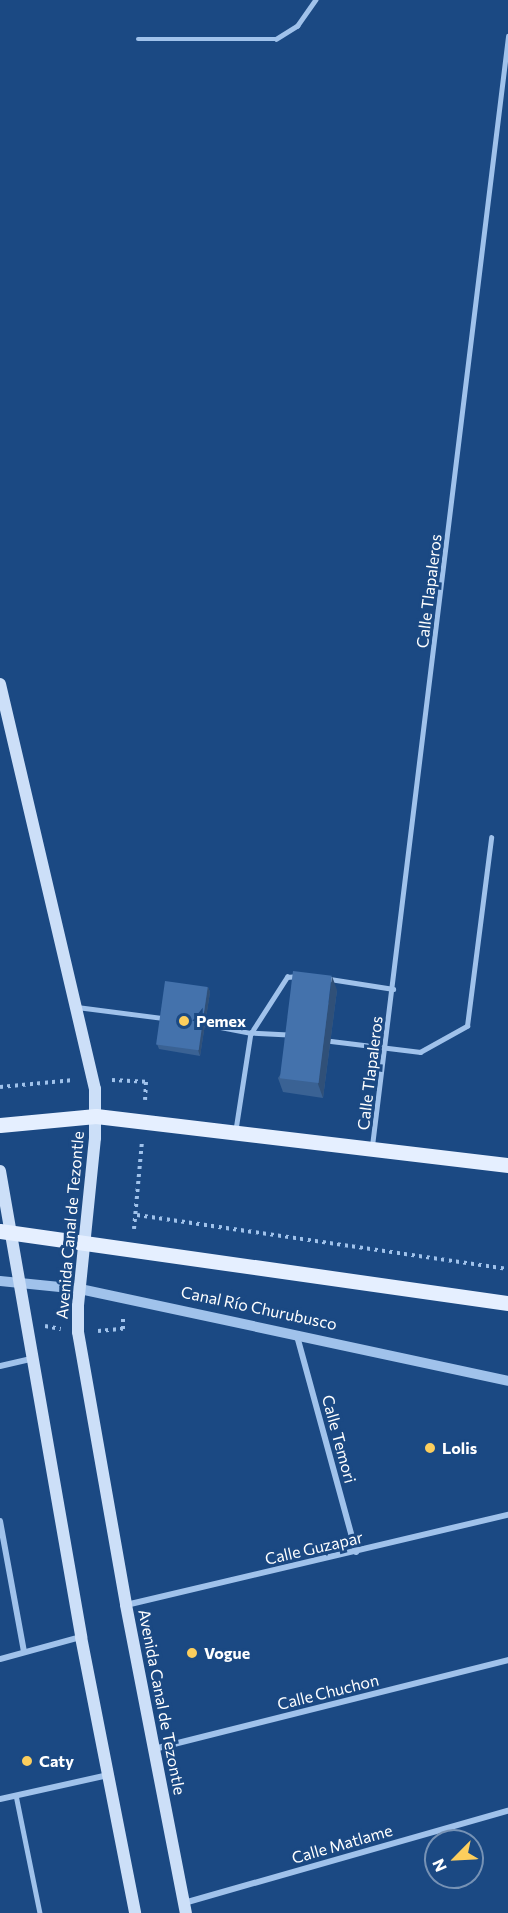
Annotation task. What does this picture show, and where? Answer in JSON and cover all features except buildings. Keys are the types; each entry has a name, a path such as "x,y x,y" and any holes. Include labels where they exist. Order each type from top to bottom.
{"main road":[{"name":"Avenida Canal de Tezontle","path":"0,684 77,1007 94,1089 96,1116 86,1243 78,1306 82,1358 126,1605 185,1908"},
{"path":"0,1125 96,1116 508,1165"},
{"path":"0,1171 5,1232 19,1283 81,1637 135,1913"},
{"path":"5,1232 508,1303"}],"street":[{"name":"Canal Río Churubusco","path":"0,1281 80,1289 508,1381"},
{"name":"Calle Temori","path":"296,1334 356,1552"},
{"path":"0,1366 31,1359"},
{"name":"Calle Guzapar","path":"126,1605 508,1515"},
{"path":"0,1521 24,1652"},
{"path":"0,1659 81,1637"},
{"name":"Calle Chuchon","path":"154,1749 508,1660"},
{"path":"0,1799 108,1775"},
{"name":"Calle Matlame","path":"185,1908 508,1811"}],"lane":[{"path":"138,39 276,39 297,26 315,0"},
{"name":"Calle Tlapaleros","path":"372,1148 508,36"},
{"path":"331,1041 420,1052 467,1026 491,838"},
{"path":"236,1132 251,1033 287,977 307,975"},
{"path":"328,979 393,989"},
{"path":"77,1007 163,1018"},
{"path":"205,1024 251,1033 291,1035"},
{"path":"16,1795 39,1913"}],"path":[{"path":"137,1215 508,1269"}],"place":[{"name":"Pemex","path":"184,1021"},
{"name":"Lolis","path":"430,1448"},
{"name":"Vogue","path":"192,1653"},
{"name":"Caty","path":"27,1761"}]}
